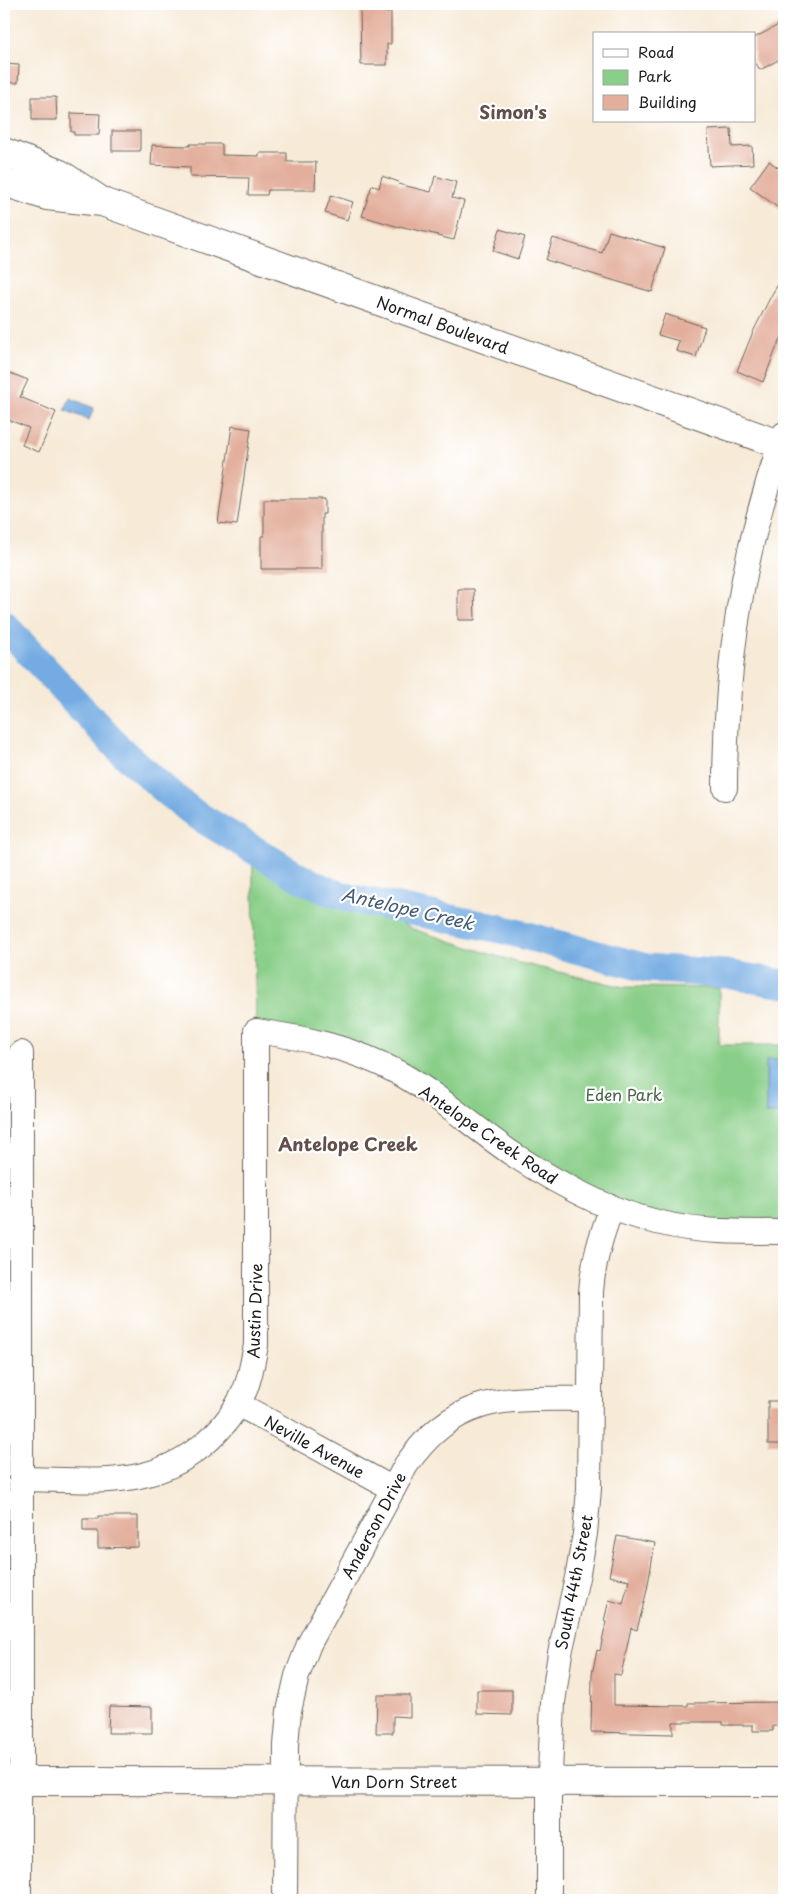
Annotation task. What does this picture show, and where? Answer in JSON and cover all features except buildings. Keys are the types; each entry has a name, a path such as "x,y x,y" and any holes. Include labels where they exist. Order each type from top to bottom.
{"main road":[{"name":"Normal Boulevard","path":"4,152 54,171 71,180 102,202"},
{"name":"Normal Boulevard","path":"4,182 47,196 102,202 783,442"},
{"name":"Van Dorn Street","path":"12,1781 784,1782"}],"street":[{"path":"725,788 727,700 738,601 764,494 783,442"},
{"name":"Antelope Creek Road","path":"256,1031 294,1036 328,1044 360,1055 397,1072 431,1093 514,1155 556,1181 612,1207 644,1218 678,1226 718,1231 784,1232"},
{"name":"Austin Drive","path":"21,1480 114,1480 164,1469 186,1458 207,1442 224,1424 238,1404 251,1370 256,1345 256,1031"},
{"path":"19,1900 12,1781 21,1480 21,1053"},
{"name":"South 44th Street","path":"549,1900 553,1702 560,1652 585,1534 589,1489 592,1268 598,1244 612,1207"},
{"name":"Anderson Drive","path":"285,1900 286,1746 289,1711 297,1676 309,1644 393,1488 418,1448 435,1430 469,1410 513,1398 590,1398"},
{"name":"Neville Avenue","path":"238,1404 393,1488"}],"green space":[{"name":"Eden Park","path":"252,837 322,883 413,929 481,951 516,962 623,987 719,988 719,1045 784,1045 784,1232 612,1207 397,1072 256,1031"}],"water":[{"path":"70,398 94,408 89,420 65,410"},
{"path":"766,1060 784,1060 784,1114 766,1114"}],"waterway":[{"name":"Antelope Creek","path":"4,625 121,751 170,794 195,814 302,879 328,891 353,899 501,929 646,968 726,974 784,984"}],"district":[{"name":"Simon's","path":"513,111"},
{"name":"Antelope Creek","path":"348,1143"}]}
